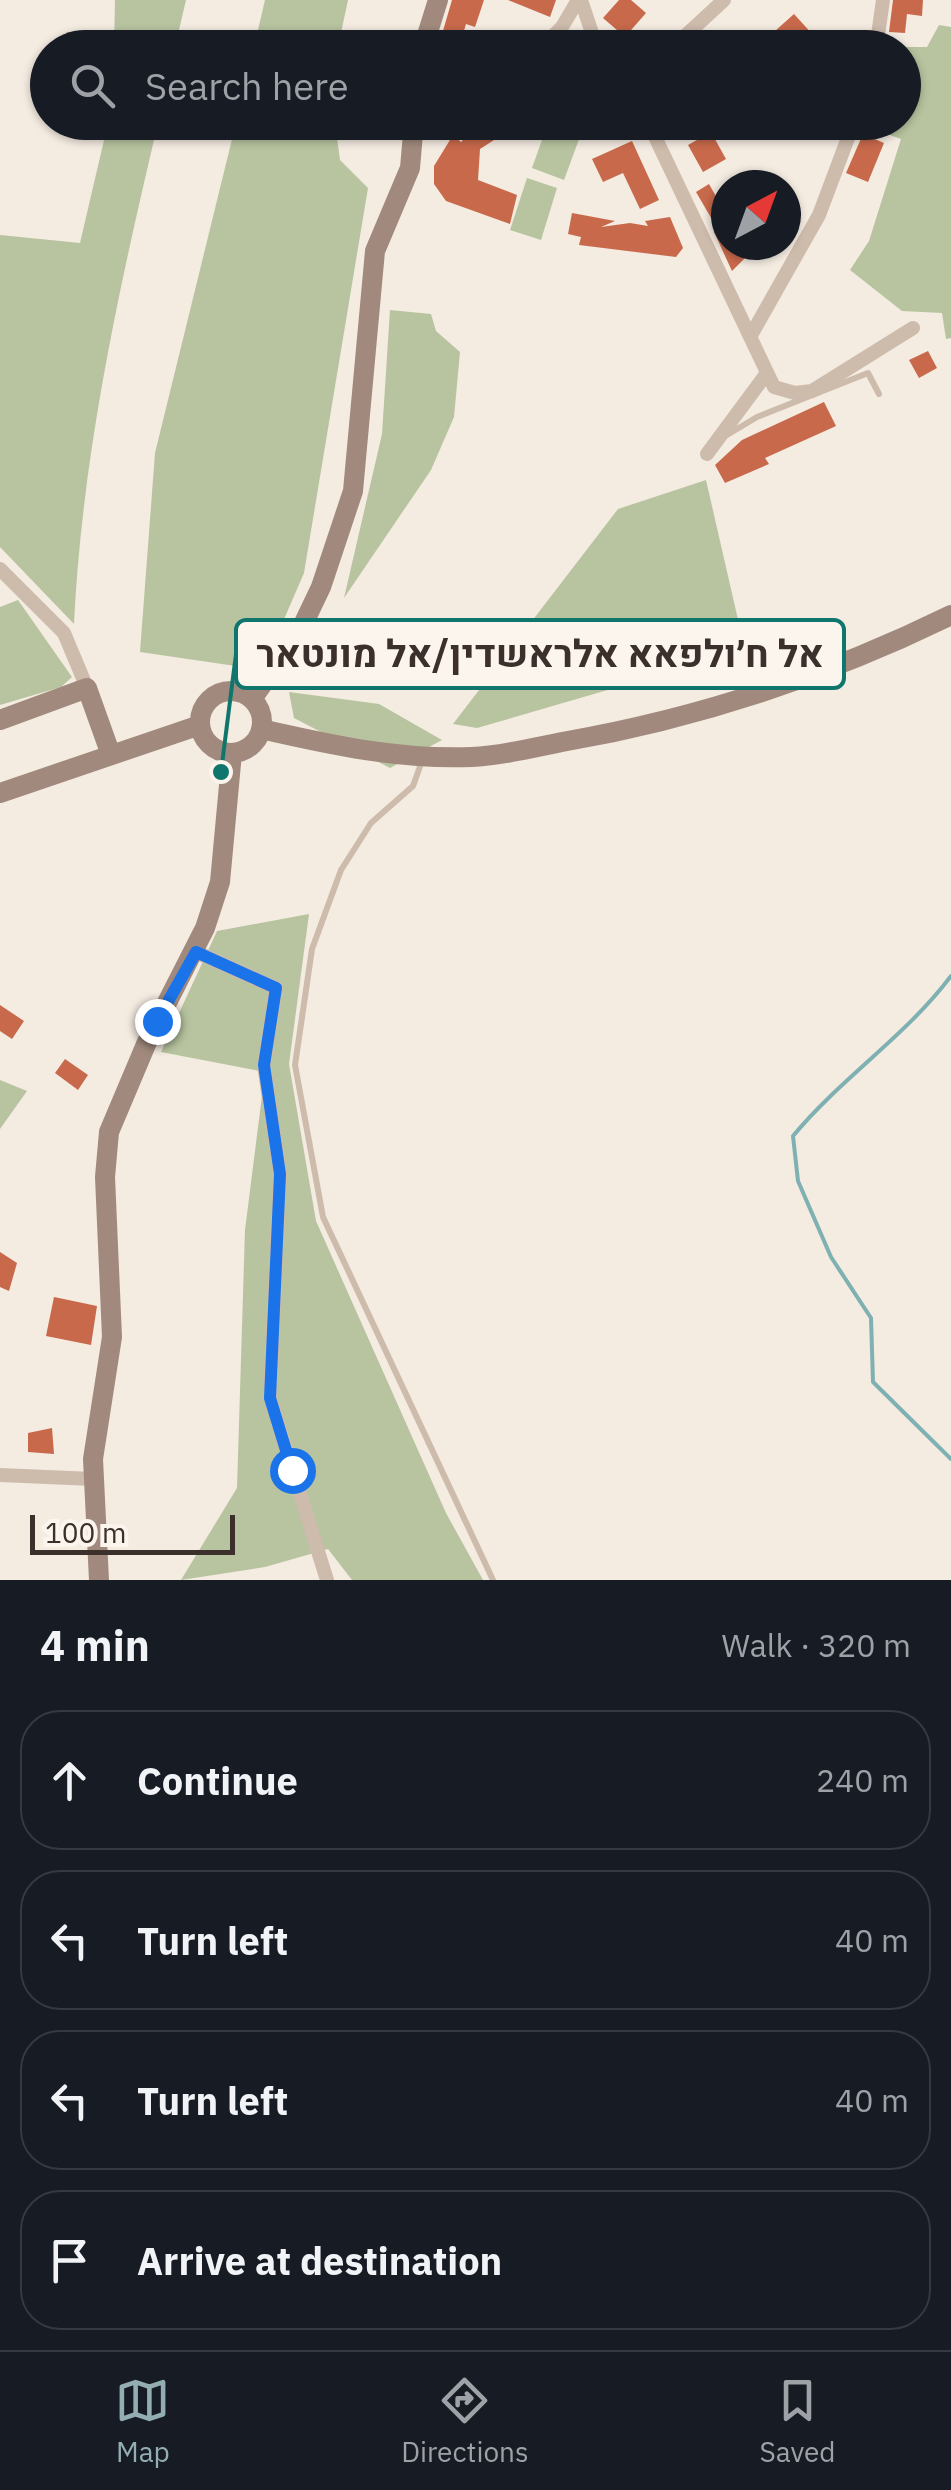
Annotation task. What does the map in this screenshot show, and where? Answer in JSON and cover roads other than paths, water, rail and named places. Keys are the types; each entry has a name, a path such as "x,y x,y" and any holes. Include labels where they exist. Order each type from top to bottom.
{"street":[{"path":"429,30 438,0"},
{"path":"560,30 580,0"},
{"path":"580,0 590,30"},
{"path":"692,30 724,0"},
{"path":"879,30 883,0"},
{"path":"252,699 299,633 321,587 353,491 375,251 410,168 412,140"},
{"path":"657,140 774,386 783,392 812,390 913,328"},
{"path":"750,336 818,216 847,140"},
{"path":"707,454 767,372"},
{"path":"0,569 64,634 111,754"},
{"path":"262,729 390,755 476,757 672,717 798,678 951,615"},
{"path":"0,720 87,688"},
{"path":"232,690 252,699 261,712 262,729 251,746 232,753 214,748 200,725 204,705 212,697 232,690"},
{"path":"0,793 200,725"},
{"path":"99,1580 93,1479 112,1338 104,1177 109,1132 147,1042 196,952 220,882 232,753"},
{"path":"196,952 276,988 264,1065 280,1174 270,1398 327,1580"},
{"path":"0,1476 93,1479"}],"lane":[{"path":"718,441 757,417 868,373 879,394"},
{"path":"423,757 413,786 372,823 342,870 312,949 295,1065 322,1218 493,1580"}],"waterway":[{"path":"951,976 914,1018 793,1136 798,1181 831,1257 871,1318 873,1382 951,1459"}],"place":[{"name":"אל ח׳ולפאא אלראשדין/אל מונטאר","path":"221,772"}]}
